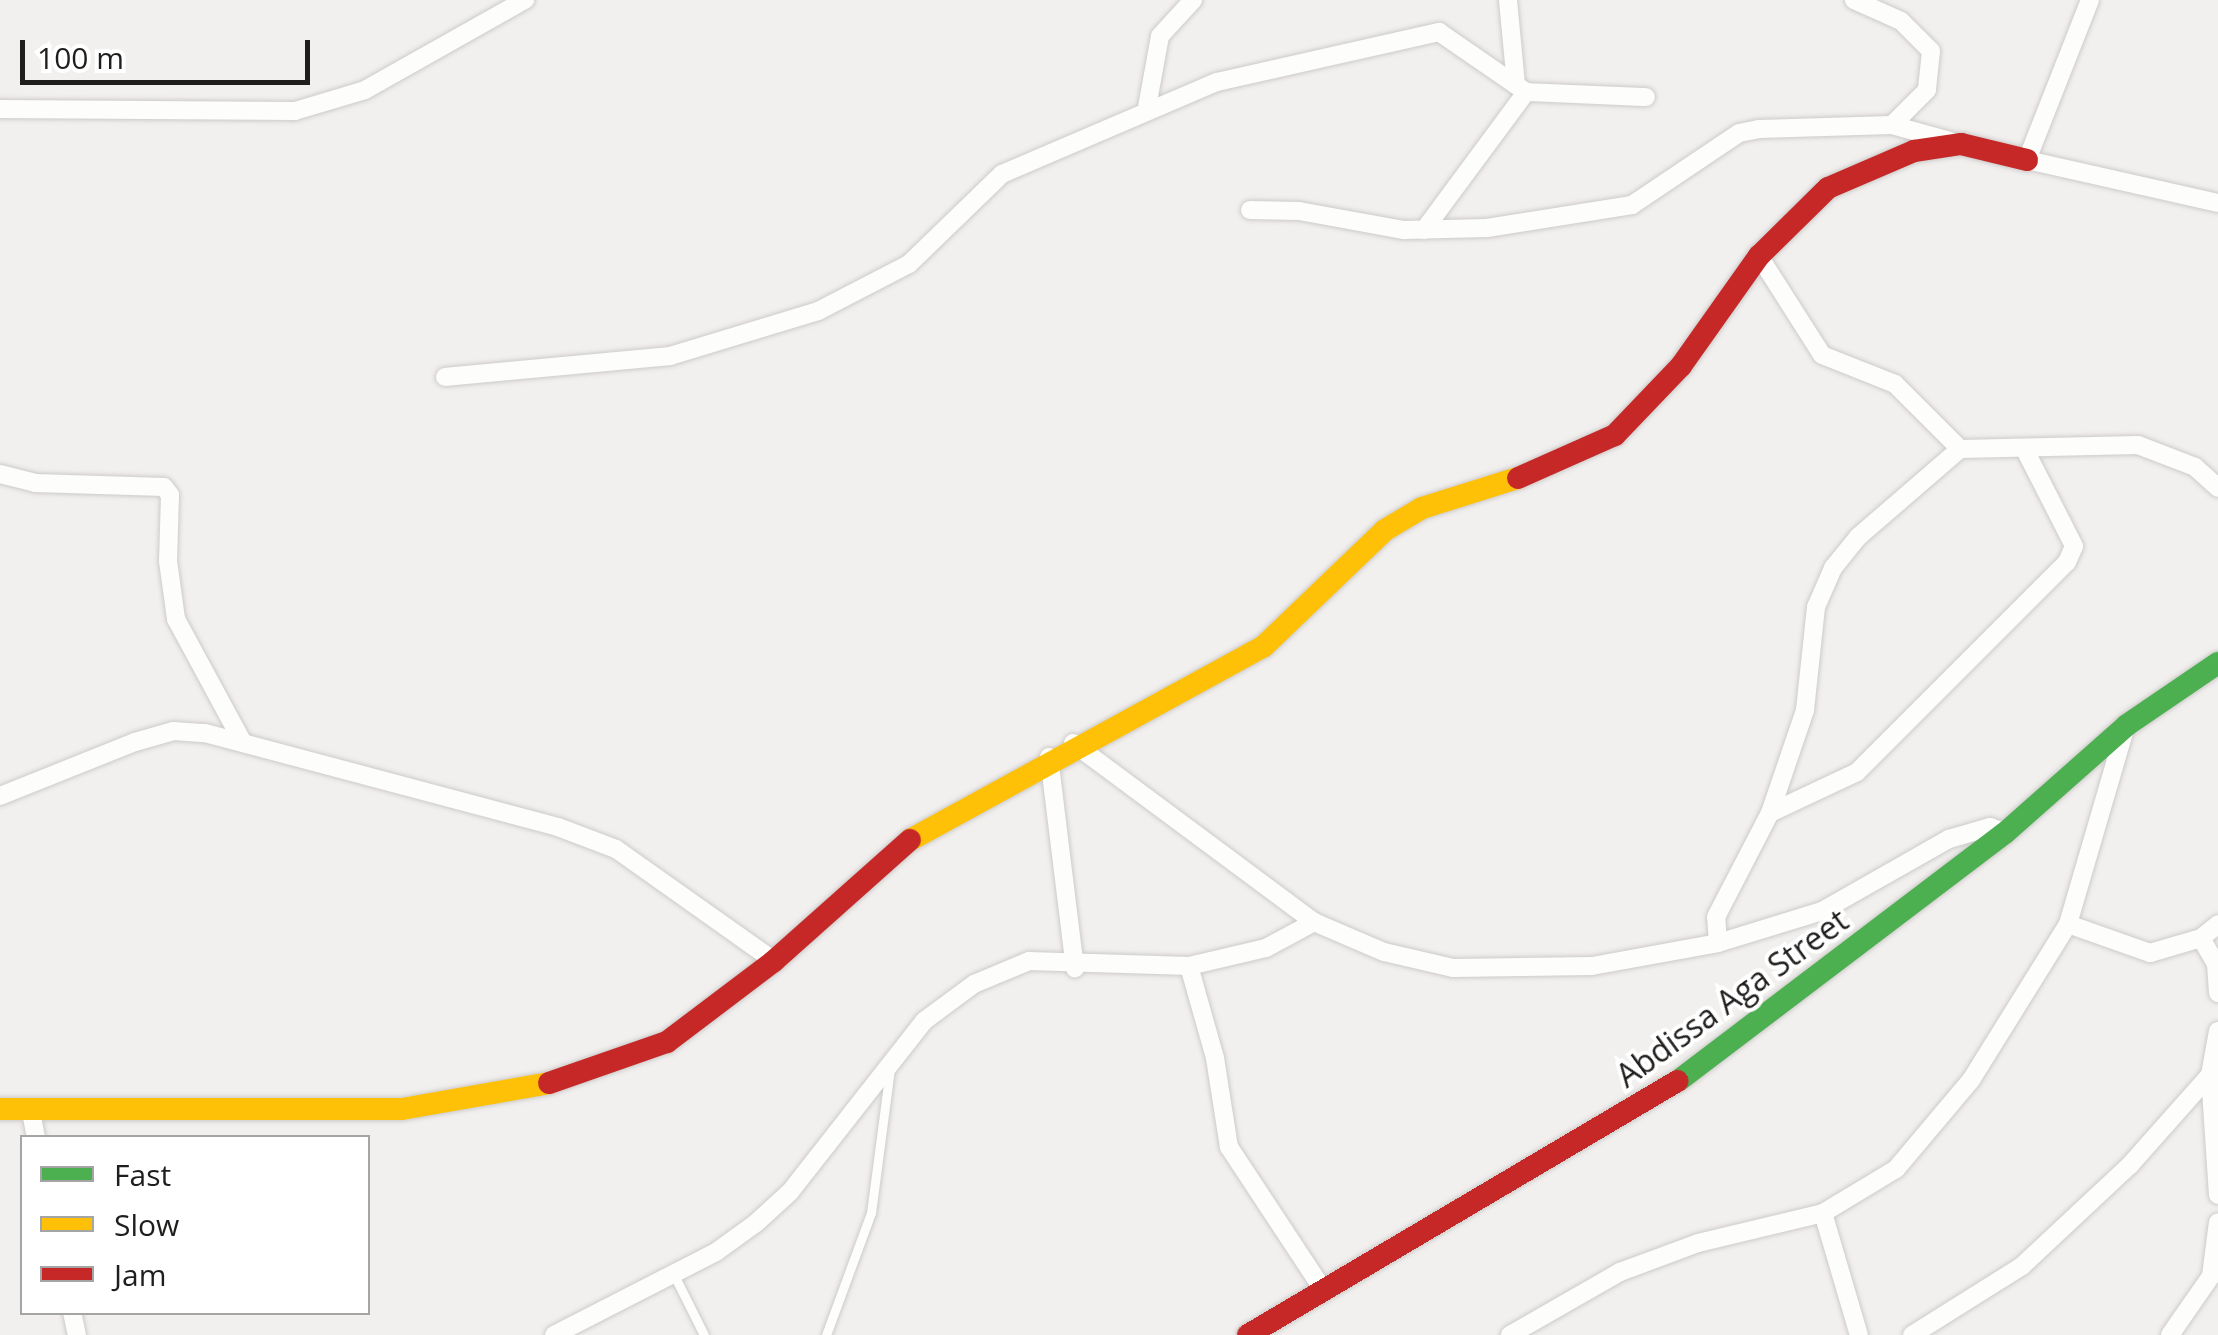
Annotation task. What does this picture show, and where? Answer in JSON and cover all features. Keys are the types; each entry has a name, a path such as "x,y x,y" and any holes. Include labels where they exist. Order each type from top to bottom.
{"main road":[{"path":"0,1109 31,1112 402,1108 514,1093 619,1064 666,1042 774,961 923,828 1263,646 1314,604 1343,566 1422,508 1544,470 1614,435 1682,366 1759,256 1828,188 1914,150 1960,144 2027,160"},
{"name":"Abdissa Aga Street","path":"1248,1335 1697,1070 2005,833 2127,725 2218,663"}],"street":[{"path":"0,109 295,112 364,90 525,0"},
{"path":"1147,107 1160,36 1193,0"},
{"path":"1424,230 1521,88 1508,0"},
{"path":"1854,0 1901,21 1931,51 1927,90 1892,125"},
{"path":"2090,0 2027,160 2218,203"},
{"path":"445,377 670,356 818,311 908,264 1002,174 1147,107 1216,82 1425,32 1453,39 1521,88 1646,97"},
{"path":"1250,210 1424,230 1522,224 1632,205 1739,133 1892,125 1960,144"},
{"path":"1759,256 1822,355 1895,384 1960,449"},
{"path":"1718,943 1716,917 1770,813 1805,710 1816,607 1833,568 1858,537 1960,449 2138,445 2195,467 2218,488"},
{"path":"1770,813 1857,772 2067,562 2074,546 2025,450"},
{"path":"0,474 35,483 164,487 170,495 176,619 242,741"},
{"path":"1510,1335 1648,1260 1823,1212 1880,1183 1952,1106 2068,924 2127,725"},
{"path":"0,796 173,731 242,741 616,849 774,961"},
{"path":"1074,744 1314,922 1406,959 1483,970 1592,966 1718,943 1822,911 1949,840 1990,826 2005,833"},
{"path":"1050,757 1075,968"},
{"path":"554,1335 674,1275 773,1209 890,1069 924,1021 974,984 1029,961 1075,968 1189,966 1266,948 1314,922"},
{"path":"2068,924 2150,953 2201,938 2218,924"},
{"path":"2201,938 2216,964 2218,992"},
{"path":"1189,966 1215,1058 1229,1148 1324,1291"},
{"path":"2218,1031 2210,1074 2218,1195"},
{"path":"1912,1335 2022,1266 2130,1165 2210,1074"},
{"path":"31,1112 35,1135"},
{"path":"1823,1212 1859,1335"},
{"path":"2170,1335 2212,1276 2218,1222"}],"lane":[{"path":"826,1335 871,1213 890,1069"},
{"path":"674,1275 704,1335"}],"traffic: fast":[{"path":"1678,1081 2005,833 2127,725 2218,663"}],"traffic: slow":[{"path":"910,840 1263,647 1385,530 1422,508 1518,478"},
{"path":"0,1109 402,1109 549,1083"}],"traffic: jam":[{"path":"1518,478 1615,435 1681,366 1759,256 1828,188 1914,151 1961,144 2027,160"},
{"path":"549,1083 667,1042 774,961 910,840"},
{"path":"1248,1335 1678,1081"}]}
